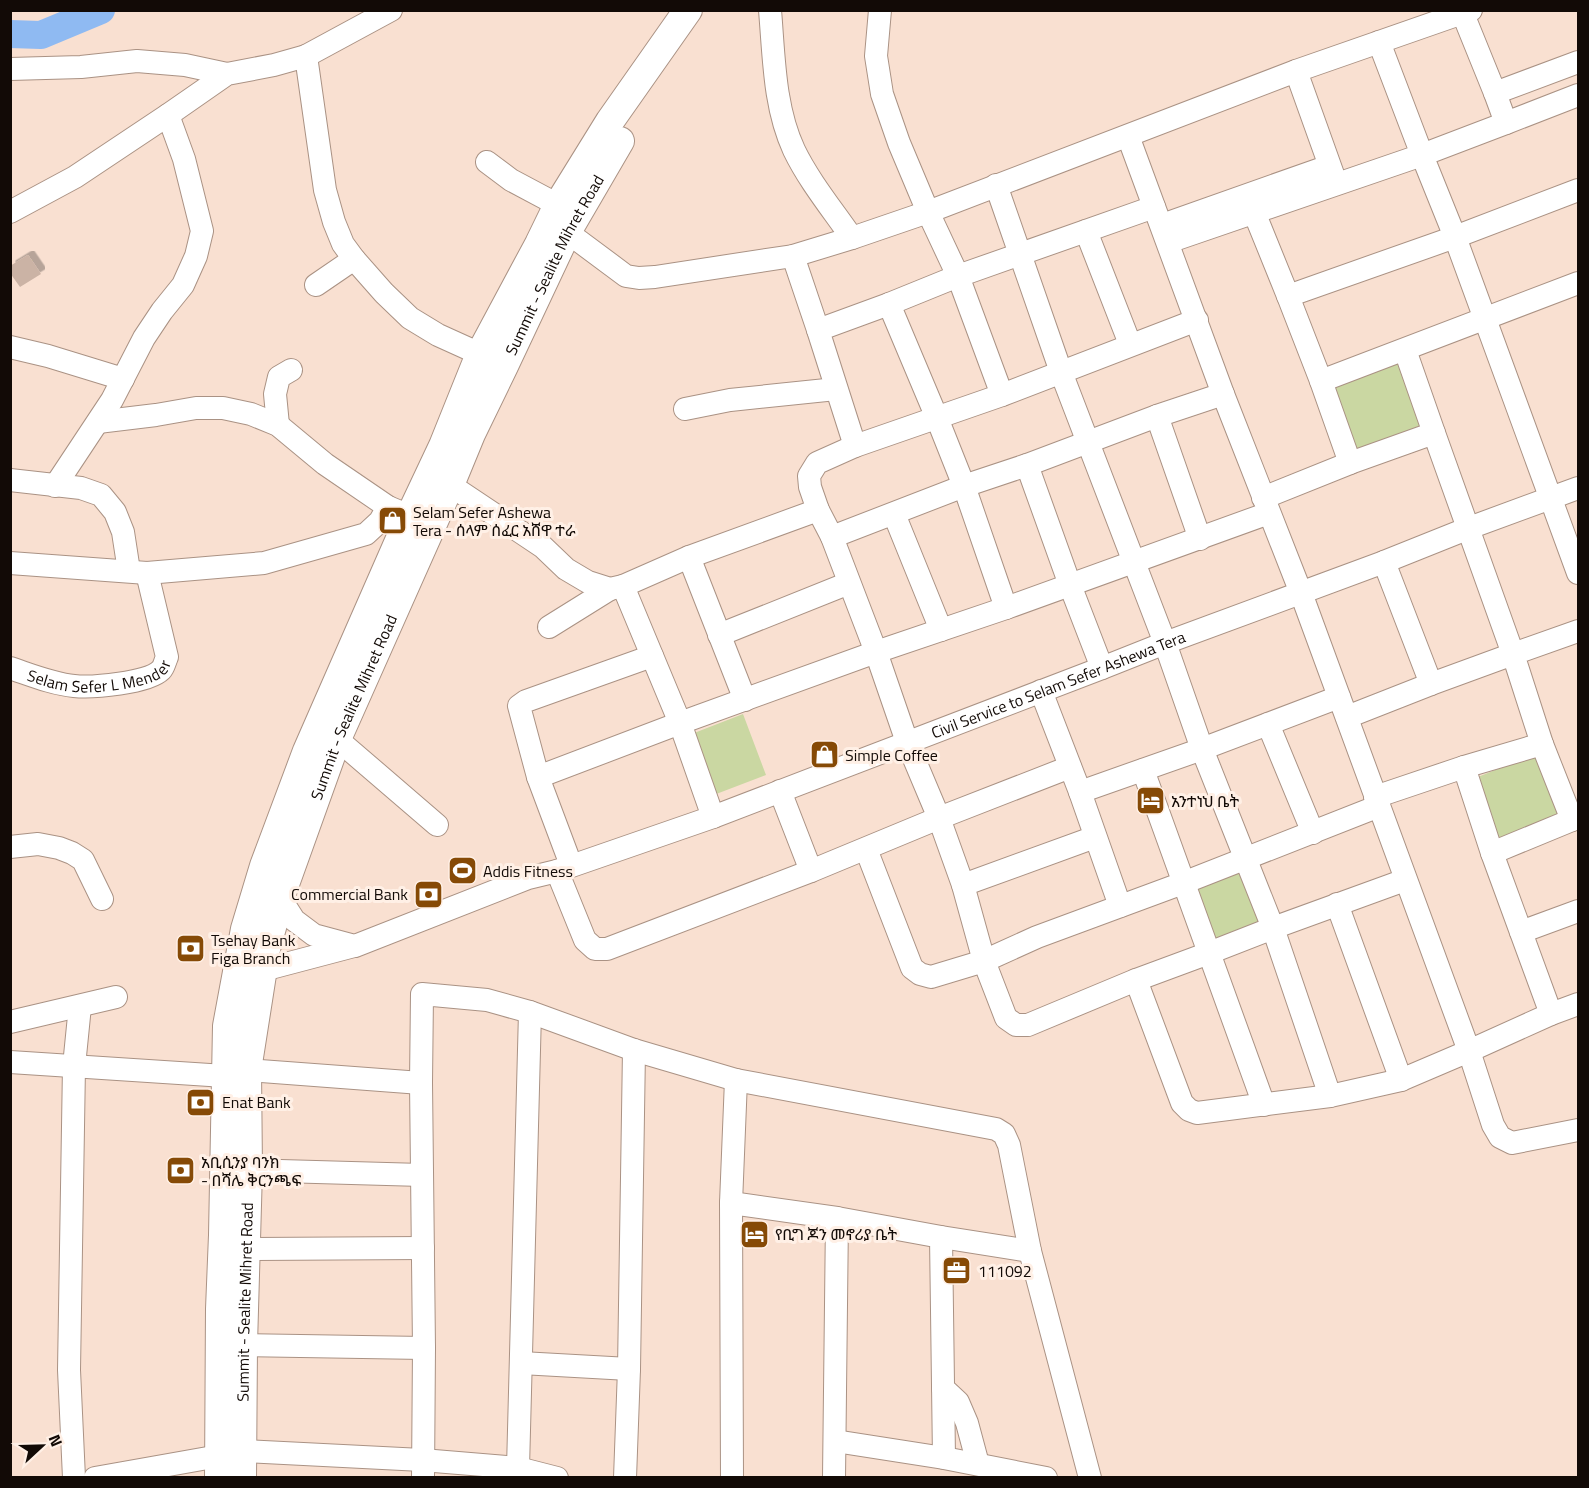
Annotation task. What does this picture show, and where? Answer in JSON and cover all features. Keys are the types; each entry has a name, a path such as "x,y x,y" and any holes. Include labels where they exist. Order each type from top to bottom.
{"main road":[{"path":"231,1465 220,1309 223,1235 236,1073 227,1026 245,928 264,866 399,511 443,446 461,429 480,354 529,265 558,205 610,121 688,10"},
{"name":"Summit - Sealite Mihret Road","path":"231,1465 243,1345 248,1170 236,1073 280,898 337,739 450,484 461,429 504,366 567,232 624,135 710,10"}],"street":[{"path":"10,69 81,67 136,61 185,65 227,74 306,56 391,10"},
{"path":"770,10 776,84 785,124 794,149 807,173 852,238"},
{"path":"880,10 876,56 882,94 899,143 958,276 1002,394"},
{"path":"567,232 626,276 639,278 794,256 928,212 1296,71 1456,13 1506,123"},
{"path":"1379,42 1455,237 1578,573"},
{"path":"306,56 325,190 343,244 384,293 410,318 438,335 480,354"},
{"path":"1494,93 1578,62"},
{"path":"1296,71 1333,175"},
{"path":"10,212 75,177 227,74"},
{"path":"1161,224 1333,175 1422,155 1578,95"},
{"path":"55,486 112,400 144,338 183,285 196,256 202,231 184,159 168,115"},
{"path":"1128,136 1223,394 1301,593 1493,1125 1500,1137 1512,1143 1578,1130"},
{"path":"486,162 511,180 558,205"},
{"path":"818,330 958,276 1086,231 1254,213 1333,175"},
{"path":"996,185 1061,372 1165,643 1202,749 1273,928 1330,1096"},
{"path":"1287,296 1455,237 1578,190"},
{"path":"1254,213 1321,381 1350,464"},
{"path":"1086,231 1130,344"},
{"path":"794,256 855,446"},
{"path":"316,285 354,259"},
{"path":"1321,381 1485,319 1576,291"},
{"path":"889,304 964,486 1006,608"},
{"path":"1197,320 937,418 855,446 817,463 809,476 810,487 818,510 832,537 876,652 907,742 939,818 963,885 984,961 1006,1018 1016,1025 1028,1025 1136,980 1405,880"},
{"path":"10,347 123,379"},
{"path":"1405,350 1513,654 1542,744 1575,819 1492,853"},
{"path":"278,425 275,394 279,377 291,370"},
{"path":"685,409 730,400 836,389"},
{"path":"832,537 964,486 1223,394"},
{"path":"10,563 138,572 264,563 366,534 380,521 399,511 326,464 278,425 251,414 223,408 196,408 98,422"},
{"path":"1157,417 1200,539"},
{"path":"538,777 745,699 1200,539 1350,464 1434,433"},
{"path":"1027,465 1102,668"},
{"name":"Selam Sefer L Mender","path":"10,480 81,488 100,495 115,512 167,657 162,669 147,678 102,686 75,686 10,668"},
{"path":"450,484 543,547 567,569 588,582 617,588"},
{"name":"Civil Service to Selam Sefer Ashewa Tera","path":"263,970 356,946 528,878 564,868 713,816 1578,488"},
{"path":"549,627 571,612 617,588 689,557 818,510"},
{"path":"894,514 940,630"},
{"path":"689,557 745,699"},
{"path":"1384,562 1431,684"},
{"path":"567,569 571,612"},
{"path":"719,635 849,583"},
{"path":"617,588 652,656 680,723 713,816"},
{"path":"1080,792 1268,724 1431,684 1578,631"},
{"path":"652,656 526,701 519,706 585,940 595,949 608,949 811,871 1070,767"},
{"path":"1041,691 1120,906"},
{"path":"1268,724 1313,833"},
{"path":"337,739 437,825"},
{"path":"866,849 912,968 920,974 931,977 984,961 1037,938 1313,833 1377,801 1464,767 1542,744"},
{"path":"1464,767 1492,853 1551,1014"},
{"path":"1143,770 1264,1105"},
{"path":"780,791 811,871"},
{"path":"963,885 1095,837"},
{"path":"10,847 38,844 59,848 83,860 102,899"},
{"path":"280,898 294,920 314,935 356,946"},
{"path":"1337,904 1401,1080"},
{"path":"1521,932 1578,911"},
{"path":"1136,980 1182,1103 1189,1110 1197,1113 1330,1096 1401,1080 1578,1004"},
{"path":"422,1469 424,1348 422,994 487,1000 530,1012 633,1050 736,1080 996,1129 1004,1134 1009,1145 1030,1251 1090,1478"},
{"path":"10,1022 116,997"},
{"path":"74,1478 69,1370 74,1066 80,1006"},
{"path":"518,1468 530,1012"},
{"path":"625,1478 629,1369 633,1050"},
{"path":"10,1062 421,1083"},
{"path":"732,1478 731,1203 736,1080"},
{"path":"248,1170 422,1175"},
{"path":"731,1203 837,1218 1030,1251"},
{"path":"834,1478 837,1218"},
{"path":"941,1237 943,1388 961,1465"},
{"path":"246,1249 423,1248"},
{"path":"243,1345 424,1348"},
{"path":"521,1363 629,1369"},
{"path":"943,1388 958,1402 967,1423 961,1465"},
{"path":"835,1441 961,1465 1046,1478"},
{"path":"95,1478 231,1465 422,1469 518,1468 557,1478"}],"green space":[{"path":"1405,358 1433,438 1356,466 1329,387"},
{"path":"743,714 766,775 711,796 689,735"},
{"path":"1537,753 1564,818 1495,844 1468,781"},
{"path":"1245,870 1269,926 1212,949 1190,889"}],"building":[{"path":"28,255 41,274 20,287 10,273 10,266"}],"waterway":[{"path":"10,34 41,35 101,10"}],"place":[{"name":"Selam Sefer Ashewa Tera - ሰላም ሰፈር አሸዋ ተራ","path":"392,521"},
{"name":"Simple Coffee","path":"824,755"},
{"name":"አንተነህ ቤት","path":"1150,801"},
{"name":"Addis Fitness","path":"462,871"},
{"name":"Commercial Bank","path":"429,894"},
{"name":"Tsehay Bank Figa Branch","path":"190,949"},
{"name":"Enat Bank","path":"201,1102"},
{"name":"አቢሲንያ ባንክ - በሻሌ ቅርንጫፍ","path":"180,1171"},
{"name":"የቢግ ጆን መኖሪያ ቤት","path":"754,1234"},
{"name":"111092","path":"957,1271"}]}
